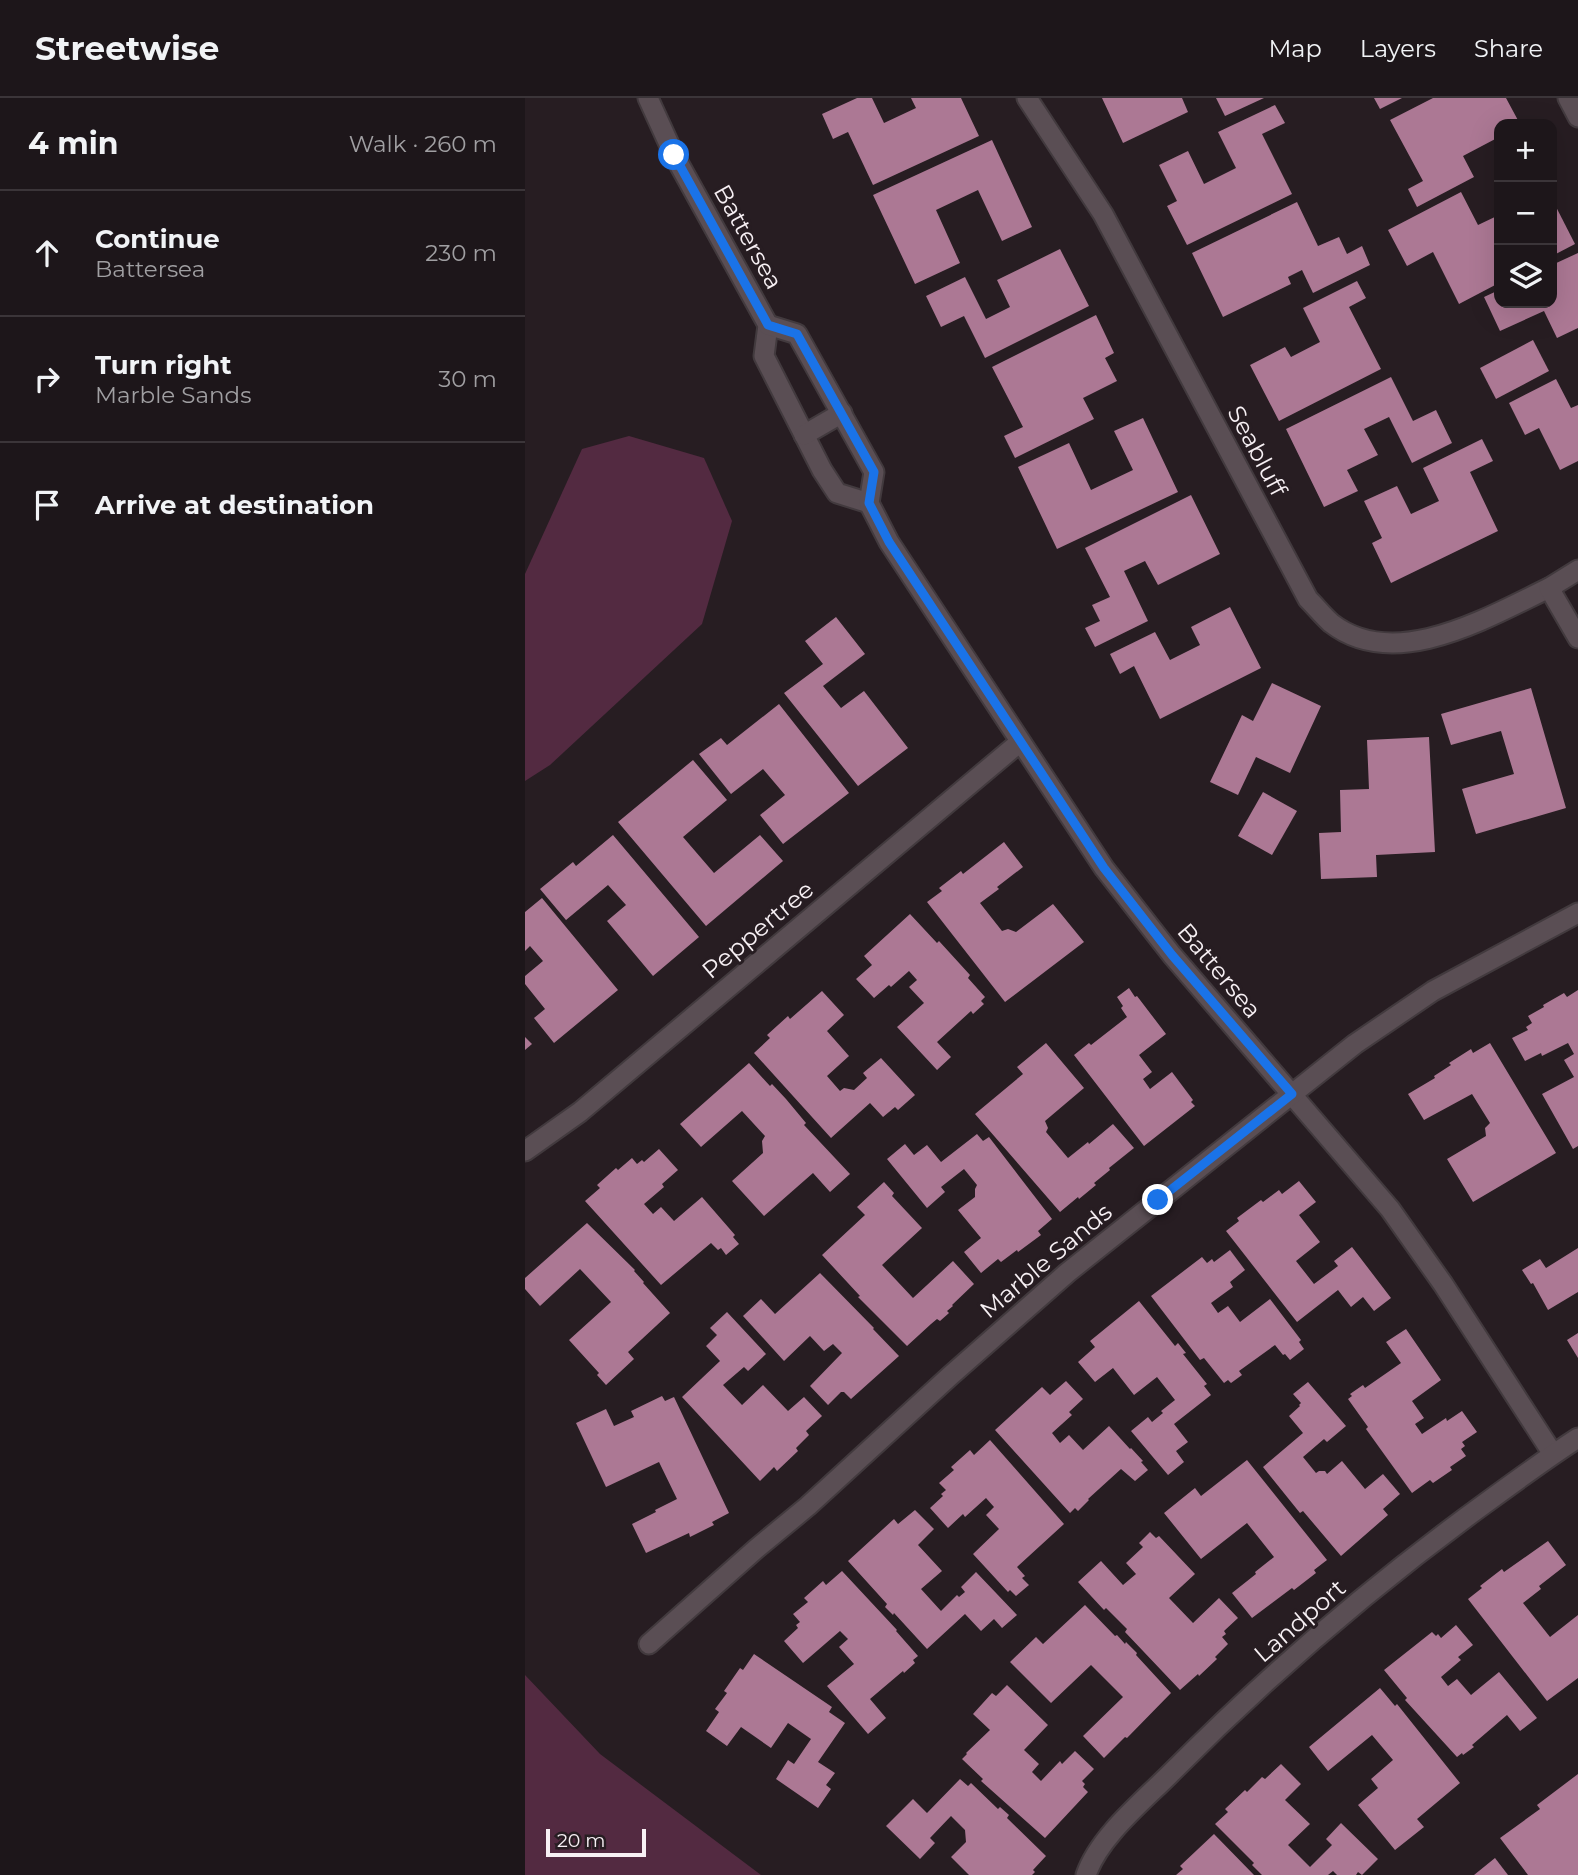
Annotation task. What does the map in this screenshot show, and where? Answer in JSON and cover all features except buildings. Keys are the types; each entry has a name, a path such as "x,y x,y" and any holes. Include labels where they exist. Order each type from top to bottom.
{"street":[{"name":"Battersea","path":"648,98 674,155 768,325 764,356 821,470 837,493 869,503"},
{"name":"Seabluff","path":"1027,98 1103,214 1308,599 1331,623 1353,635 1380,643 1413,643 1477,623 1549,588 1578,570"},
{"path":"1568,98 1578,117"},
{"name":"Battersea","path":"768,325 797,334 874,472 869,503 889,542 1104,868 1172,955 1390,1209 1443,1284 1553,1454"},
{"path":"804,435 842,413"},
{"path":"1549,588 1578,638"},
{"name":"Peppertree","path":"525,1151 580,1112 1020,742"},
{"name":"Marble Sands","path":"649,1644 808,1506 1067,1273 1355,1044 1433,991 1578,913"},
{"name":"Landport","path":"1086,1875 1090,1863 1109,1836 1210,1734 1315,1637 1426,1546 1578,1438"}],"shaded area":[{"path":"629,436 704,458 732,521 702,624 550,765 525,781 525,574 582,449"},
{"path":"525,1675 600,1754 761,1875 525,1875"}],"route":[{"path":"674,155 768,325 797,334 874,472 869,503 889,542 1020,742 1104,868 1172,955 1292,1094 1158,1200"}]}
